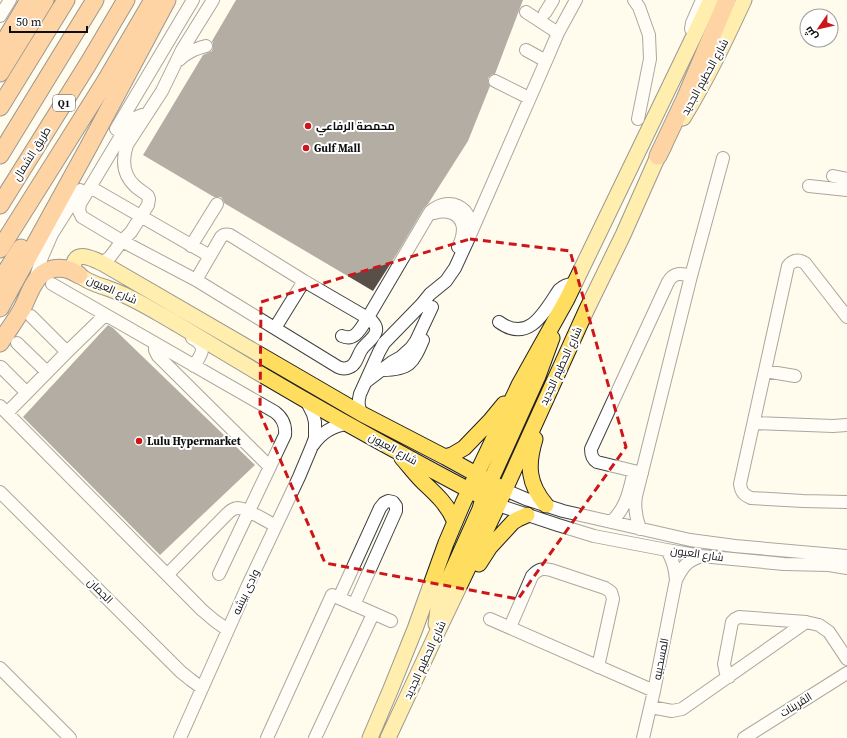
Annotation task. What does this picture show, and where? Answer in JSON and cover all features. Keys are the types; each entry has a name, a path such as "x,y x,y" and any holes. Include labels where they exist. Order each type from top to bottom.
{"highway":[{"path":"0,49 29,0"},
{"path":"0,73 45,0"},
{"path":"0,107 66,0"},
{"name":"Q1","path":"0,155 95,0"},
{"name":"طريق الشمال","path":"0,205 126,0"},
{"path":"0,249 105,82 153,0"},
{"path":"0,308 167,0"},
{"path":"658,156 685,99 727,0"},
{"path":"0,281 89,146"},
{"path":"0,343 18,316 38,277 44,272 58,268 66,268 79,275"}],"main road":[{"name":"شارع الحطيم الجديد","path":"370,738 469,490 484,478 519,384 567,299 711,0"},
{"name":"شارع الحطيم الجديد","path":"388,738 505,490 658,156 701,89 717,59 744,0"},
{"name":"شارع العيون","path":"498,505 347,424 141,302 96,284 79,275 73,265 76,259 79,257 86,257 105,265 362,414 505,490"},
{"path":"436,635 436,622 441,596 480,510 483,498 481,482 538,376 567,299"},
{"path":"445,457 458,452 468,444 500,410 519,384"},
{"path":"542,407 540,422 532,452 530,472 536,492 546,505"},
{"path":"396,451 416,475 444,503 455,522"},
{"path":"484,478 489,488 490,495 498,505"},
{"path":"458,589 471,576 485,553 495,541 513,522 527,515"}],"street":[{"path":"0,16 10,0"},
{"path":"34,283 42,257 52,234 88,178 193,0"},
{"path":"105,265 116,261 127,239 148,205 149,199 146,194 136,187 126,172 124,154 127,145 162,91 182,50 213,0"},
{"path":"545,13 553,0"},
{"path":"362,414 358,402 360,394 384,343 430,294 450,277 455,268 558,33 576,0"},
{"path":"634,0 639,7 649,35 650,59 638,119"},
{"path":"692,42 692,23 702,0"},
{"path":"526,12 558,33"},
{"path":"172,70 175,64 186,54 206,46"},
{"path":"526,50 546,61"},
{"path":"494,81 530,98"},
{"path":"147,114 139,116 128,124 80,204 79,208 82,217 127,239 332,364 343,369 353,365 362,349 375,335 376,327 374,323 228,234 221,237 196,280"},
{"path":"640,529 637,522 633,495 638,472 723,158"},
{"path":"833,176 847,179"},
{"path":"809,186 847,190"},
{"path":"90,187 210,256"},
{"path":"342,336 349,338 356,335 430,212 436,206 450,204 458,206 464,210 469,217 473,228"},
{"path":"194,247 219,206"},
{"path":"416,309 423,292 440,277 453,260 463,230 462,223 458,218 447,211 434,213 424,222"},
{"path":"847,318 805,263 801,260 791,262 788,266 740,484 740,489 743,493 751,498 847,502"},
{"path":"638,472 597,462 592,458 591,450 668,282 671,277 676,274 681,273 691,276"},
{"path":"275,328 304,281"},
{"path":"52,284 276,412 283,419 286,429 285,435 219,574"},
{"path":"499,322 512,328 530,326 539,319 563,286 574,284"},
{"path":"365,384 411,348 434,309"},
{"path":"105,315 27,393 4,409 208,616 228,630"},
{"path":"31,316 67,352"},
{"path":"170,320 174,328 197,341 202,346 198,368"},
{"path":"17,343 47,372"},
{"path":"155,344 156,354 160,359 270,467"},
{"path":"198,368 210,355 220,353 230,356"},
{"path":"1,368 27,393"},
{"path":"765,371 795,376"},
{"name":"وادى بيشه","path":"180,738 312,446 315,422 306,400"},
{"path":"754,423 833,426 847,425"},
{"name":"وادى بيشه","path":"312,446 327,430 347,424"},
{"name":"شارع العيون","path":"505,490 526,499 563,511 690,540 727,545 847,556"},
{"name":"الجمان","path":"0,492 181,672 202,688"},
{"path":"611,522 633,495"},
{"path":"339,598 380,508 388,501 393,502 396,506 396,511 354,605"},
{"name":"شارع العيون","path":"498,505 594,536 700,556 784,564 829,565 847,568"},
{"path":"167,575 230,511 240,508 276,526"},
{"name":"المسحبيه","path":"643,738 651,707 676,580 676,570 667,550"},
{"name":"المسحبيه","path":"676,580 681,570 690,561 700,556"},
{"path":"510,627 532,576 540,569 545,568 606,588 611,592 613,599 598,667"},
{"path":"267,738 332,595 390,621"},
{"path":"315,738 373,614"},
{"path":"729,677 725,668 725,658 732,622 739,617 806,622 818,625 829,632 847,660"},
{"path":"490,619 654,691"},
{"path":"651,707 667,710 678,710 729,677 806,622"},
{"path":"0,668 70,738"},
{"name":"القرينات","path":"744,738 847,673"}],"highlighted area":[{"path":"470,239 570,251 626,447 518,599 325,563 260,413 261,302"}],"building":[{"name":"Gulf Mall","path":"236,0 523,0 495,74 488,78 490,86 468,141 424,208 373,291 224,203 221,197 214,197 143,155 203,55 212,51 212,41"},
{"name":"Lulu Hypermarket","path":"108,325 113,328 255,465 160,555 23,417"}],"place":[{"name":"محمصة الرفاعي","path":"308,126"},
{"name":"Gulf Mall","path":"306,148"},
{"name":"Lulu Hypermarket","path":"139,441"}]}
